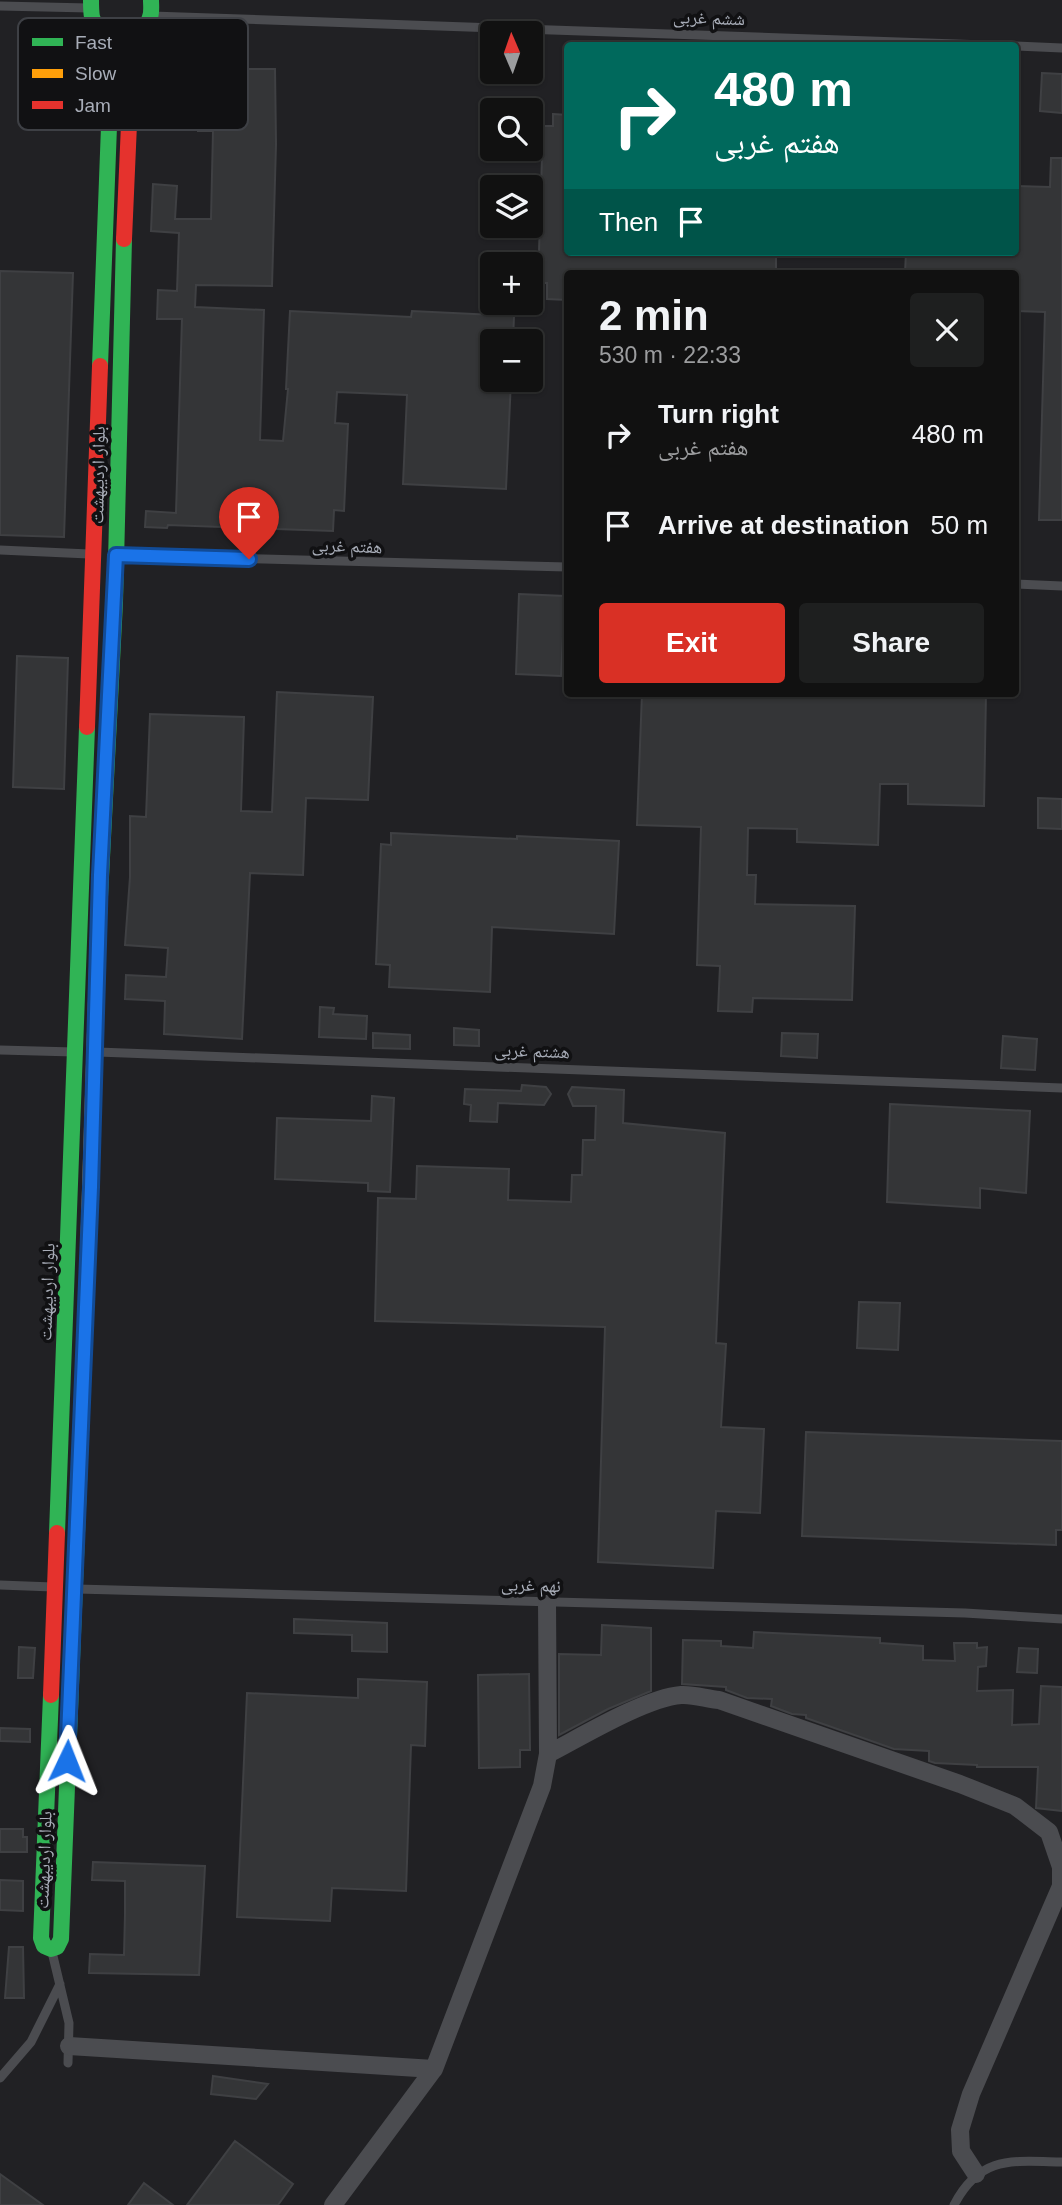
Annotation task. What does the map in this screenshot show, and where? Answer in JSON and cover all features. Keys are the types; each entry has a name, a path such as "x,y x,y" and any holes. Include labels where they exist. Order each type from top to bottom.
{"street":[{"name":"بلوار اردیبهشت","path":"109,130 56,1587 40,1928 44,1946 51,1950 57,1947 61,1939 100,875 116,555 122,278 130,130"},
{"path":"333,2205 434,2069 542,1786 548,1754 547,1601"},
{"path":"548,1754 650,1703 681,1695 694,1696 719,1700 960,1784 1015,1806 1049,1832 1061,1867 1060,1886 971,2094 960,2130 961,2151 976,2174"},
{"path":"68,2055 434,2069"}],"lane":[{"path":"0,6 91,4"},
{"name":"ششم غربی","path":"149,15 233,18"},
{"name":"ششم غربی","path":"248,19 902,42"},
{"name":"ششم غربی","path":"1019,46 1062,48"},
{"name":"هفتم غربی","path":"0,550 564,567"},
{"path":"1019,584 1062,586"},
{"name":"هشتم غربی","path":"0,1049 1062,1088"},
{"name":"نهم غربی","path":"0,1585 965,1613 1062,1619"},
{"path":"51,1950 69,2023 68,2055"},
{"path":"0,2078 30,2042 60,1984"},
{"path":"954,2205 970,2179 988,2167 1002,2163 1062,2162"}],"shaded area":[{"path":"0,0 1062,0 1062,2205 0,2205"}],"building":[{"path":"248,69 275,69 272,286 196,285 195,307 264,310 260,440 283,441 288,389 290,311 411,317 412,311 514,316 513,329 480,329 480,392 510,392 506,489 403,484 407,395 337,392 335,423 348,424 344,511 334,510 333,531 168,525 167,528 145,527 146,511 176,513 182,319 157,319 158,290 177,291 179,233 151,231 153,184 177,186 175,219 211,219 213,131 198,130 248,130"},
{"path":"1042,73 1062,74 1062,113 1040,111"},
{"path":"553,114 564,115 564,256 776,256 776,270 564,270 564,300 547,299 547,283 543,283 543,252 539,252 539,238 543,238 543,126 553,126"},
{"path":"1051,158 1062,158 1062,520 1039,520 1045,312 1019,311 1019,270 905,270 906,256 1019,256 1019,186 1050,187"},
{"path":"0,271 73,273 64,537 0,535"},
{"path":"519,594 564,596 561,676 516,674"},
{"path":"17,656 68,658 64,789 13,787"},
{"path":"277,692 373,697 368,800 306,798 303,875 250,873 242,1039 164,1034 165,1001 125,999 126,975 166,977 168,948 125,945 130,877 130,816 146,817 150,714 244,717 241,811 272,812"},
{"path":"642,697 986,697 984,806 908,804 908,784 880,784 878,845 797,842 797,829 748,828 747,875 756,875 755,904 855,906 852,1000 753,998 752,1012 718,1011 720,966 697,965 701,827 637,825"},
{"path":"1038,798 1062,799 1062,829 1038,828"},
{"path":"391,833 619,841 614,934 492,927 490,992 389,987 390,965 376,964 381,844 391,845"},
{"path":"320,1007 334,1008 333,1014 367,1016 366,1039 319,1037"},
{"path":"454,1028 479,1030 479,1046 454,1045"},
{"path":"373,1033 410,1035 410,1049 373,1048"},
{"path":"782,1033 818,1034 817,1058 781,1056"},
{"path":"1003,1036 1037,1039 1035,1070 1001,1068"},
{"path":"522,1085 546,1087 551,1094 544,1105 498,1103 497,1122 470,1121 471,1105 464,1104 465,1089 521,1091"},
{"path":"572,1087 624,1090 623,1123 725,1133 716,1343 726,1344 721,1427 764,1429 760,1513 716,1511 713,1568 598,1562 605,1327 375,1321 378,1198 416,1199 417,1166 509,1169 508,1200 571,1202 572,1175 582,1175 583,1140 595,1140 596,1106 573,1106 568,1094"},
{"path":"372,1096 394,1098 390,1192 368,1191 368,1183 275,1179 277,1118 371,1121"},
{"path":"890,1104 1030,1111 1026,1193 980,1188 980,1208 887,1202"},
{"path":"859,1302 900,1303 898,1350 857,1348"},
{"path":"806,1432 1062,1441 1062,1530 1056,1530 1056,1545 802,1536"},
{"path":"294,1619 387,1623 387,1652 352,1651 352,1635 294,1633"},
{"path":"602,1625 651,1628 651,1691 608,1709 559,1735 559,1654 601,1655"},
{"path":"754,1632 880,1638 880,1643 923,1646 923,1660 955,1661 954,1643 977,1643 977,1648 987,1647 986,1666 978,1667 977,1691 1013,1690 1012,1725 1039,1724 1041,1686 1062,1687 1062,1811 1036,1808 1038,1767 977,1767 935,1763 929,1761 929,1751 894,1749 806,1718 806,1715 792,1714 771,1706 772,1699 747,1698 726,1690 726,1687 682,1684 683,1640 721,1641 721,1646 753,1648"},
{"path":"19,1647 35,1648 33,1678 18,1678"},
{"path":"1019,1648 1038,1649 1037,1673 1017,1672"},
{"path":"529,1674 530,1750 520,1750 520,1767 479,1768 478,1675"},
{"path":"358,1679 427,1682 425,1746 411,1745 406,1891 332,1888 330,1921 237,1917 247,1693 358,1698"},
{"path":"0,1728 30,1729 30,1742 0,1741"},
{"path":"0,1829 23,1829 23,1837 27,1837 27,1852 0,1852"},
{"path":"93,1862 205,1866 199,1975 89,1973 90,1954 124,1955 125,1881 92,1880"},
{"path":"0,1880 23,1881 23,1911 0,1910"},
{"path":"9,1947 23,1947 24,1998 5,1998"},
{"path":"213,2076 268,2084 256,2099 211,2094"},
{"path":"235,2141 293,2184 278,2205 187,2205"},
{"path":"0,2174 43,2205 0,2205"},
{"path":"144,2183 173,2205 128,2205"}],"traffic: fast":[{"path":"91,0 93,18"},
{"path":"150,18 151,0"},
{"path":"100,366 109,130"},
{"path":"98,936 115,602 124,239"},
{"path":"57,1533 87,727"},
{"path":"51,1695 41,1938 44,1946 51,1949 57,1947 61,1939 88,1254"}],"traffic: slow":[{"path":"88,1254 98,936"}],"traffic: jam":[{"path":"124,239 129,130"},
{"path":"87,727 100,366"},
{"path":"51,1695 57,1533"}],"route":[{"path":"67,1761 91,1187 100,875 116,555 249,559"}]}
